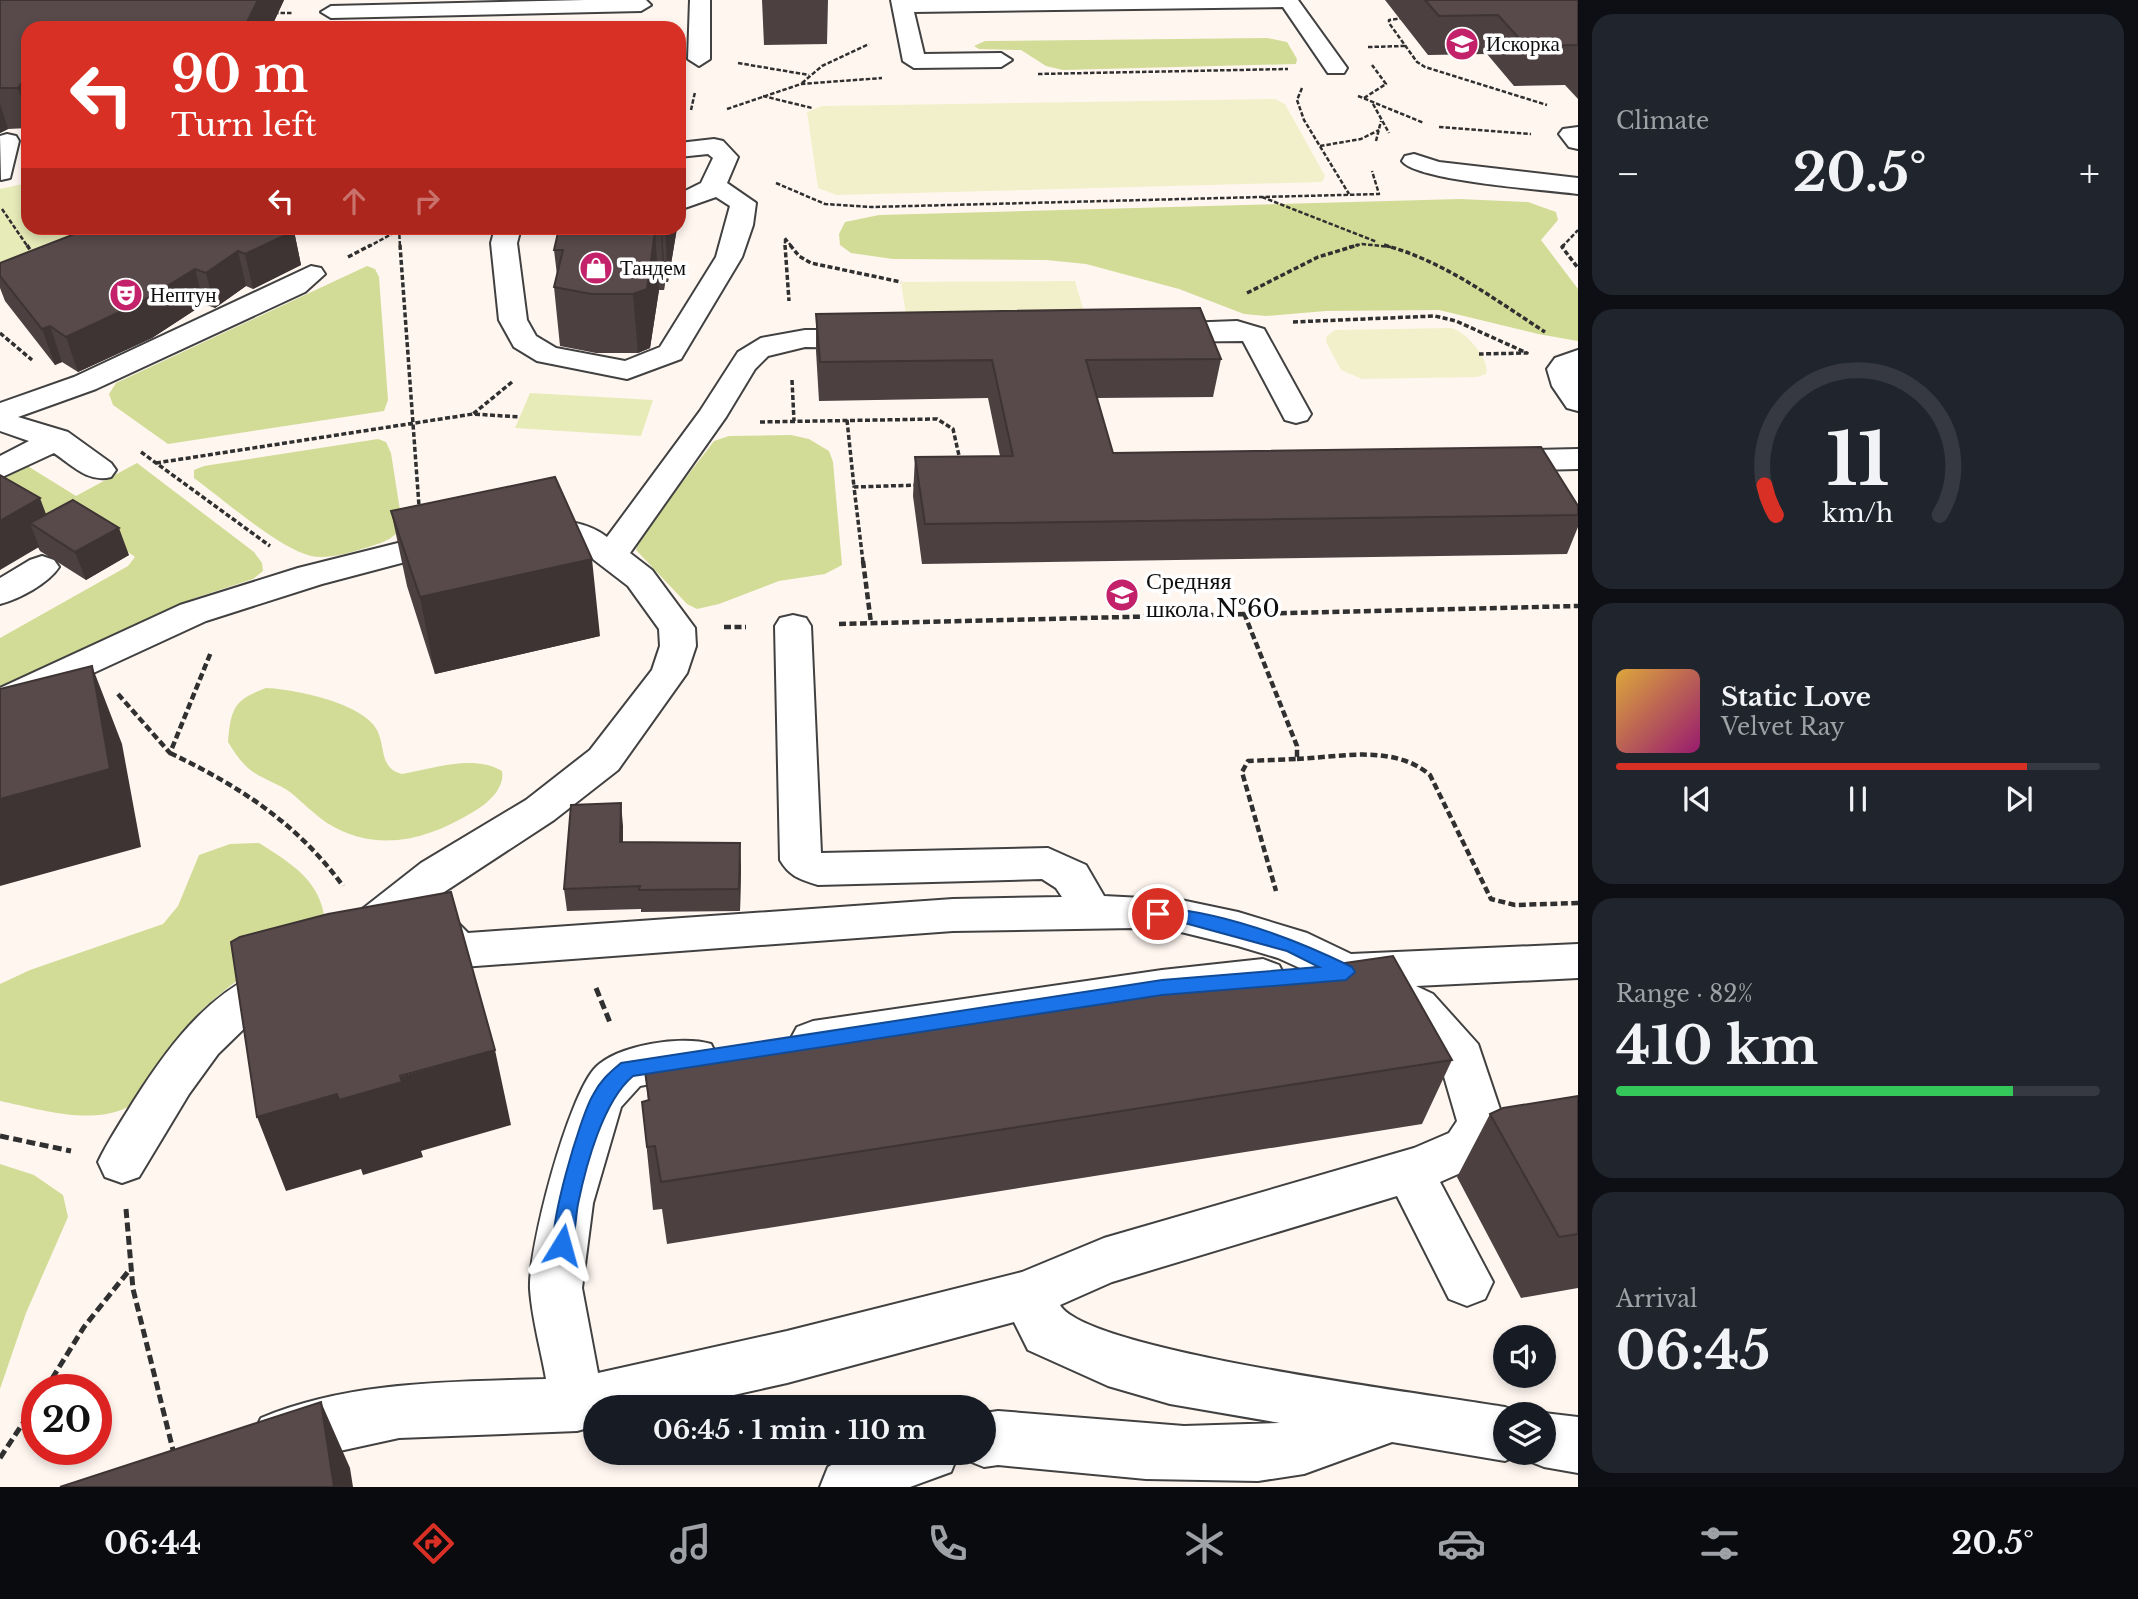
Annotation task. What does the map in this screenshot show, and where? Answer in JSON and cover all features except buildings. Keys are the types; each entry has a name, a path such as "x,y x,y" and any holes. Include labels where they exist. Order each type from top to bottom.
{"lane":[{"path":"699,59 700,0"},
{"path":"1001,60 914,61 901,3 1288,0 1337,71"},
{"path":"332,13 641,5"},
{"path":"1,173 12,141"},
{"path":"686,150 720,152 715,186 699,198 686,201"},
{"path":"1414,161 1435,169 1578,186"},
{"path":"506,235 504,243 513,320 524,341 547,355 626,370 671,353 729,257 743,203 715,186"},
{"path":"0,413 85,383 295,286 311,274"},
{"path":"1132,334 1237,330 1248,332 1254,335 1296,414"},
{"path":"612,554 696,434 708,423 747,359 763,347 786,340 900,338"},
{"path":"1578,359 1565,364 1562,369 1567,386 1578,402"},
{"path":"0,422 23,426 57,439 100,470"},
{"path":"0,468 57,439"},
{"path":"1469,461 1578,459"},
{"path":"0,703 193,613 233,600 426,545 524,530 581,533 612,554 640,578 677,628 678,646 669,673 604,760 540,810 436,874 390,949"},
{"path":"0,593 42,567"},
{"path":"793,626 801,860 818,869 1048,863 1074,876 1083,893 1087,912"},
{"path":"436,874 433,918 453,946 462,950"},
{"path":"122,1161 194,1050 212,1029 237,1006 320,968 390,949 462,950 953,915 1087,912 1181,916 1292,946 1417,1007 1462,1058 1481,1124 1466,1148 1409,1171 1104,1261 1027,1295 787,1357 577,1404 399,1411 175,1460"},
{"path":"577,1404 556,1288 568,1203 599,1102 611,1082 628,1068 1162,988 1346,972 1578,961"},
{"path":"1409,1171 1467,1282"},
{"path":"1027,1295 1047,1332 1108,1360 1170,1378 1493,1432"},
{"path":"996,1438 1172,1452 1244,1453 1295,1448 1391,1416"},
{"path":"1556,1442 1578,1445"},
{"path":"848,1487 876,1471 893,1465"}],"path":[{"path":"268,13 332,13"},
{"path":"1407,18 1389,20 1417,62 1432,71 1547,105"},
{"path":"801,84 822,66 849,52 908,32"},
{"path":"1360,47 1405,46"},
{"path":"1030,75 1375,70"},
{"path":"1337,71 1345,90 1432,126 1479,132 1576,137"},
{"path":"1337,71 1305,83 1297,100 1304,120 1349,194"},
{"path":"891,77 801,84 723,111 720,152 792,191 825,204 836,205 871,207 1379,194"},
{"path":"762,96 812,108"},
{"path":"1320,146 1361,139 1380,129"},
{"path":"1258,196 1381,244 1414,253 1438,265 1555,338"},
{"path":"0,205 36,258"},
{"path":"741,218 769,221 777,226 799,256 811,263 901,282"},
{"path":"1578,230 1562,247 1578,268"},
{"path":"400,235 419,506"},
{"path":"1173,333 1303,265 1362,244 1381,244"},
{"path":"1248,332 1325,319 1435,316 1456,321 1527,353 1479,354"},
{"path":"1,334 37,365"},
{"path":"473,414 547,355"},
{"path":"792,401 794,421"},
{"path":"156,463 473,414 520,417"},
{"path":"847,420 871,623"},
{"path":"708,423 944,420 955,430 961,466"},
{"path":"135,447 245,528"},
{"path":"854,486 922,485"},
{"path":"170,753 233,600"},
{"path":"677,628 1578,606"},
{"path":"1244,613 1297,746 1297,759"},
{"path":"90,661 170,753 261,801 293,826 322,854 390,949"},
{"path":"1292,946 1242,772 1248,761 1399,756 1422,764 1491,898 1515,905 1578,903"},
{"path":"578,942 628,1068"},
{"path":"0,1136 122,1161 133,1289 175,1460"},
{"path":"55,1374 84,1327 131,1268"},
{"path":"0,1458 21,1426"}],"green space":[{"path":"1267,38 1287,42 1297,59 1296,64 1063,70 1046,66 1021,50 979,49 974,46 985,41"},
{"path":"21,184 21,235 78,235 0,265 0,189"},
{"path":"1460,199 1528,202 1556,212 1558,220 1541,240 1578,289 1578,341 1439,310 1326,311 1266,316 1244,314 1179,289 1086,264 1046,260 893,259 851,253 840,245 839,234 845,222 879,215"},
{"path":"367,266 375,269 379,277 388,400 384,411 168,444 113,405 109,394 116,383"},
{"path":"530,393 653,400 641,436 515,428"},
{"path":"791,435 809,439 829,451 833,462 842,565 825,574 779,581 719,604 697,609 687,604 636,550 641,536 714,441 729,436"},
{"path":"378,439 386,442 391,453 402,523 397,533 389,539 340,555 318,557 298,551 251,522 194,478 194,470 204,466"},
{"path":"137,463 254,552 262,563 263,571 253,579 195,598 0,689 0,638 128,566 135,557 83,520 48,526 0,479 26,465 76,496"},
{"path":"266,688 327,699 358,712 377,730 386,762 402,774 453,764 478,764 502,771 501,784 494,795 478,809 456,822 420,836 383,841 346,833 327,823 290,792 249,769 228,742 236,707 247,697"},
{"path":"259,843 293,866 311,884 318,895 325,921 244,975 200,1012 185,1029 149,1087 136,1102 119,1111 80,1115 0,1101 0,984 30,970 163,924 178,906 199,855 230,844"},
{"path":"0,1164 34,1175 63,1195 68,1217 26,1313 0,1389"}],"shaded area":[{"path":"1275,99 1285,104 1325,176 1322,182 837,195 818,188 807,112 822,106"},
{"path":"1075,281 1089,328 908,329 901,282"},
{"path":"1451,328 1463,334 1476,346 1485,361 1486,374 1477,377 1362,379 1341,370 1326,342 1327,336 1335,330"}],"place":[{"name":"Искорка","path":"1462,44"},
{"name":"Тандем","path":"596,268"},
{"name":"Нептун","path":"126,295"},
{"name":"Средняя школа №60","path":"1122,595"}],"route":[{"path":"562,1245 568,1203 599,1102 611,1082 628,1068 1162,988 1269,976 1346,972 1292,946 1238,929 1181,916 1158,914"}]}
